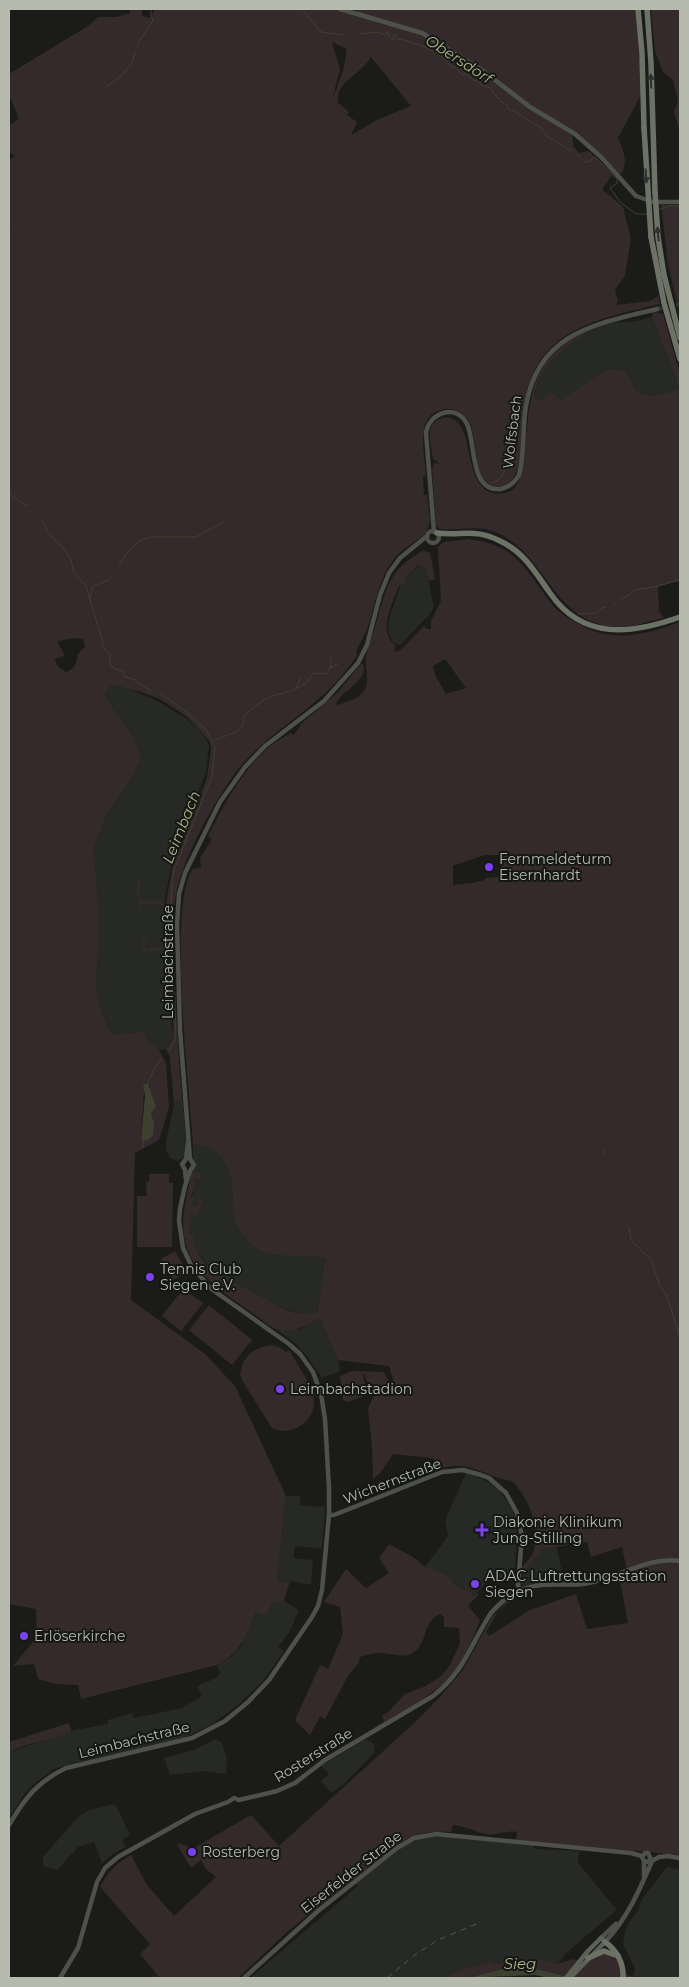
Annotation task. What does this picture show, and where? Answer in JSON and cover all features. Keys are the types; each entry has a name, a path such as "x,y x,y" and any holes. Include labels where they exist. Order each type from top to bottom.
{"highway":[{"path":"638,9 651,237 680,338"},
{"path":"647,9 656,216 661,276 669,326 680,359"},
{"path":"435,533 475,533 496,539 509,546 527,561 561,606 574,617 588,624 612,630 629,630 655,626 680,617"},
{"path":"603,1940 622,1962 623,1977"},
{"path":"588,1958 604,1951 618,1956"}],"main road":[{"path":"340,9 422,33 434,39 457,56 490,76 530,107 575,134 601,157 636,196 653,202 680,202"},
{"name":"Wolfsbach","path":"435,533 432,525 426,433 428,424 433,418 440,413 448,412 456,414 464,420 469,428 476,468 480,478 489,487 497,489 506,488 519,475 525,408 529,390 536,373 548,355 565,339 586,328 657,309"},
{"name":"Leimbachstraße","path":"428,539 435,542 435,533"},
{"name":"Leimbachstraße","path":"9,1825 33,1790 51,1776 66,1768 192,1738 224,1720 248,1702 269,1680 318,1606 322,1590 329,1515 325,1419 316,1379 310,1366 295,1349 210,1288 194,1270 184,1248 179,1227 180,1209 188,1171 194,1165 188,1159 180,1030 177,925 179,894 185,873 220,802 245,767 265,746 324,701 358,663 367,645 380,595 389,573 400,558 435,533"},
{"name":"Leimbachstraße","path":"188,1159 182,1164 188,1171"},
{"name":"Wichernstraße","path":"329,1515 334,1515 446,1471 463,1470 480,1474 489,1478 506,1493 520,1521 522,1545 518,1584 520,1590"},
{"path":"520,1590 546,1584 586,1583 658,1561 680,1561"},
{"name":"Rosterstraße","path":"60,1978 78,1948 100,1873 109,1864 140,1844 199,1812 234,1798 239,1800 254,1797 277,1791 295,1783 325,1760 433,1696 448,1684 460,1669 491,1613 520,1590"},
{"name":"Eiserfelder Straße","path":"244,1978 318,1911 397,1848 414,1838 436,1834 631,1853 642,1856 646,1853 651,1856 680,1858"},
{"path":"642,1856 646,1862"},
{"path":"644,1878 646,1862 651,1856"},
{"path":"566,1978 603,1940 614,1932 632,1904 652,1860 668,1856"},
{"path":"570,1978 580,1963 588,1958 603,1940"}],"shaded area":[{"path":"129,9 142,9 142,16 150,18 155,9 340,9 355,14 358,9 636,9 642,93 618,138 625,160 621,174 579,135 535,111 572,135 574,147 579,153 589,151 612,175 602,189 623,207 631,239 625,275 615,290 618,301 616,305 650,301 658,296 660,304 588,324 569,334 552,347 538,364 529,386 523,414 519,463 513,479 506,485 499,487 490,484 483,478 479,469 470,425 464,415 457,410 446,409 436,412 429,418 423,435 426,475 423,477 424,495 427,495 430,520 427,532 402,551 389,566 379,588 367,628 356,652 357,655 345,672 319,699 275,733 237,771 216,802 196,839 181,874 175,898 173,926 176,1015 182,1101 174,1102 170,1057 166,1049 174,1038 166,903 173,865 207,778 210,742 187,717 160,699 138,691 111,685 105,694 111,707 130,733 141,758 126,787 107,815 94,846 98,907 96,987 98,1001 113,1035 144,1032 146,1038 159,1050 166,1063 169,1107 159,1140 135,1153 131,1300 205,1354 235,1386 286,1496 277,1581 287,1583 290,1581 284,1601 273,1603 265,1616 256,1612 242,1643 233,1654 217,1665 81,1699 78,1685 56,1684 38,1679 34,1664 13,1666 37,1637 36,1609 9,1604 9,227 11,224 9,223 9,160 15,156 9,152 9,126 19,119 11,99 9,100 9,74 88,26 98,17 116,17 130,13","holes":["332,42 347,49 343,71 332,100 340,69","371,57 411,106 379,119 351,135 357,122 347,115 349,112 338,103 338,95 345,83","73,638 83,639 85,647 78,654 74,667 67,672 56,664 55,659 65,656 58,643 59,641","148,1084 156,1106 141,1141 144,1091"]},
{"path":"651,9 680,9 680,131 674,112 678,101 673,80 663,72 655,51"},
{"path":"661,205 680,205 680,301 677,302 668,265"},
{"path":"653,312 663,314 680,374 680,390 652,317"},
{"path":"652,317 680,391 654,396 638,393 625,371 609,368 560,401 542,401 534,396 541,375 548,364 565,346 585,334 586,331 607,323 636,321"},
{"path":"586,331 585,334 552,359 537,385 534,396 542,401 551,392 560,400 609,368 625,371 638,393 654,396 680,390 680,581 658,586 659,611 664,618 622,627 594,622 577,613 563,600 526,554 511,541 487,529 440,529 436,526 432,469 434,463 440,464 433,459 431,446 430,432 434,423 442,418 452,418 456,421 464,433 479,483 493,493 510,491 517,485 521,474 530,404 534,387 541,371 551,356 566,343"},
{"path":"468,539 497,546 508,552 525,568 550,602 562,614 590,630 615,635 641,634 680,622 680,1855 516,1840 517,1832 485,1834 453,1825 451,1832 423,1834 411,1837 398,1844 288,1931 238,1978 160,1978 140,1954 150,1944 100,1887 113,1868 131,1855 147,1885 174,1916 216,1877 206,1869 201,1860 191,1868 178,1843 194,1848 251,1815 279,1846 438,1699 463,1670 492,1617 506,1602 516,1596 514,1601 511,1600 498,1611 486,1632 489,1636 530,1610 576,1594 587,1629 628,1623 619,1575 627,1571 622,1547 591,1557 587,1542 542,1549 522,1575 522,1567 531,1556 535,1546 535,1526 524,1496 512,1481 468,1467 449,1466 437,1469 433,1458 393,1454 381,1472 373,1479 368,1409 373,1397 395,1386 389,1366 338,1360 320,1319 287,1331 281,1331 270,1326 216,1287 200,1271 188,1251 185,1241 183,1222 185,1204 191,1175 196,1171 201,1174 205,1181 203,1181 203,1178 194,1178 195,1183 191,1197 195,1199 191,1205 197,1207 198,1201 196,1199 203,1200 197,1215 190,1213 190,1234 193,1234 195,1246 207,1265 227,1279 281,1308 297,1313 317,1313 325,1260 310,1256 269,1254 251,1244 234,1218 231,1176 224,1160 212,1149 193,1144 182,1000 182,919 185,888 193,869 201,867 200,858 212,839 208,836 215,822 232,792 252,764 277,741 291,733 294,735 301,724 338,692 362,663 363,674 336,704 352,700 364,691 367,683 367,653 386,590 396,572 412,557 424,550 430,553 435,579 429,581 426,569 418,565 409,573 403,587 399,586 390,609 387,633 390,640 396,646 394,652 401,650 424,626 427,629 431,629 431,621 441,601 438,547 444,542","holes":["445,659 466,688 446,694 435,675 433,666","484,855 501,855 502,877 485,878 485,880 473,883 453,885 453,866"]},
{"path":"418,566 426,569 434,607 430,614 400,645 393,643 388,630 389,619 400,587 403,587 409,573 413,572"},
{"path":"111,685 132,690 159,702 187,719 204,736 209,745 206,772 173,859 164,902 172,1029 177,1038 186,1140 185,1156 178,1161 170,1158 166,1150 166,1141 174,1106 170,1057 167,1049 159,1050 146,1038 144,1033 113,1035 98,1001 96,987 98,907 94,846 107,815 126,787 125,724 108,704 105,694"},
{"path":"138,880 141,882 141,886 139,886 140,898 142,900 164,901 167,950 142,951 141,925 142,938 148,940 144,942 146,949 165,946 163,905 142,904 142,906 139,906"},
{"path":"143,1084 148,1084 156,1106 151,1114 154,1123 153,1135 149,1139 141,1141 145,1096"},
{"path":"193,1144 204,1145 218,1153 229,1166 233,1188 234,1218 325,1260 317,1313 298,1313 278,1307 221,1276 209,1266 197,1251 189,1227 193,1190 189,1175 193,1169"},
{"path":"149,1174 169,1174 169,1183 173,1183 172,1247 137,1247 137,1196 147,1196 146,1182 149,1181"},
{"path":"175,1251 187,1272 173,1280 161,1259"},
{"path":"183,1289 203,1303 181,1331 162,1316"},
{"path":"209,1305 252,1340 232,1365 189,1330"},
{"path":"320,1319 338,1360 340,1371 322,1378 307,1356 294,1342 277,1330 300,1329"},
{"name":"Leimbachstadion","path":"270,1345 279,1347 286,1352 289,1350 316,1395 313,1397 314,1405 308,1419 302,1425 288,1430 272,1428 240,1374 243,1362 250,1353"},
{"path":"352,1371 384,1372 389,1382 370,1395 365,1374 363,1374 367,1395 347,1402 343,1400 340,1376"},
{"name":"Diakonie Klinikum Jung-Stilling","path":"466,1473 487,1481 498,1489 512,1509 517,1523 515,1567 501,1579 494,1581 490,1579 475,1595 425,1567 448,1536 445,1520"},
{"path":"286,1496 300,1496 300,1505 325,1507 322,1549 295,1546 294,1558 313,1560 311,1585 291,1581 287,1583 277,1581"},
{"path":"389,1544 413,1557 425,1567 450,1577 453,1583 475,1595 479,1594 468,1606 480,1620 472,1641 463,1658 444,1683 419,1702 384,1722 382,1716 405,1694 426,1686 441,1676 450,1665 460,1643 459,1628 444,1627 444,1618 441,1614 431,1621 422,1643 414,1652 402,1656 377,1653 360,1657 359,1662 348,1676 325,1719 320,1716 310,1735 295,1720 320,1665 328,1669 343,1634 340,1607 324,1602 346,1569 366,1588 389,1573 379,1558"},
{"path":"557,1547 563,1578 523,1586 521,1584 522,1575 541,1549"},
{"path":"281,1601 299,1610 289,1633 278,1647 284,1651 263,1681 237,1706 212,1724 183,1738 69,1764 52,1770 25,1793 9,1818 9,1752 71,1731 108,1724 108,1720 132,1713 134,1718 182,1708 202,1696 197,1686 216,1678 220,1674 217,1665 231,1657 242,1645 256,1612 265,1616 273,1603"},
{"path":"69,1723 71,1731 9,1752 9,1742"},
{"path":"216,1739 222,1743 227,1759 226,1774 203,1771 170,1775 164,1758 194,1750"},
{"path":"366,1739 375,1745 374,1753 344,1784 331,1793 321,1781 329,1774 321,1766"},
{"path":"115,1804 130,1835 122,1840 126,1847 114,1853 102,1863 94,1842 78,1847 57,1870 43,1866 43,1857 78,1817 89,1810"},
{"path":"436,1834 532,1845 535,1849 579,1851 578,1863 617,1910 567,1952 557,1964 542,1960 512,1961 475,1967 473,1965 442,1978 250,1978 358,1886 355,1882 405,1842"},
{"path":"667,1867 680,1870 680,1978 633,1978 635,1968 623,1944 626,1927 638,1910 642,1899"},
{"path":"602,1953 613,1957 619,1964 621,1973 633,1978 574,1978 531,1968 502,1969 468,1978 442,1978 473,1965 475,1967 491,1961 493,1964 511,1961 511,1959 542,1960 557,1964 573,1959 586,1963 594,1956"},
{"path":"531,1968 574,1978 549,1978 535,1975 468,1978 502,1969"}],"waterway":[{"name":"Obersdorf","path":"138,47 137,45 153,21 151,9"},
{"name":"Obersdorf","path":"302,9 321,32 345,35"},
{"name":"Obersdorf","path":"359,34 374,32 385,34 388,32 389,37 393,40 395,38 393,35 396,35 398,39 411,42 434,52 463,75 465,73 476,82 478,80 481,85 490,88 497,98 507,105 508,109 515,111 540,127 548,137 572,151"},
{"name":"Obersdorf","path":"106,87 121,76 131,64 136,51"},
{"name":"Obersdorf","path":"576,154 585,162 595,157 617,179 617,183 610,188 620,202 636,214 647,214"},
{"name":"Obersdorf","path":"657,210 669,206 680,206"},
{"name":"Wolfsbach","path":"492,483 497,481 505,472 503,468 512,455 522,406"},
{"name":"Leimbach","path":"9,494 27,506 29,505"},
{"name":"Leimbach","path":"40,519 46,525 47,532 65,550 71,560 74,573 86,586 105,650 110,654 110,664 115,669 123,671 125,677 133,679 151,691"},
{"path":"119,566 126,554 139,541 151,537 196,537 223,522"},
{"path":"90,597 93,586 107,581 113,575"},
{"path":"621,600 636,590 659,586 680,579"},
{"path":"578,614 596,613 602,608 607,607"},
{"path":"330,668 331,658"},
{"path":"213,741 238,731 243,725 244,716 263,701 305,684 313,673 326,674 330,668 338,664"},
{"path":"296,688 300,680 299,678"},
{"name":"Leimbach","path":"161,694 189,714 206,730 215,747 212,776 173,873 170,921 176,1037 169,1051"},
{"name":"Leimbach","path":"147,1084 162,1058"},
{"name":"Leimbach","path":"143,1147 144,1140"},
{"path":"604,1150 605,1155"},
{"path":"629,1227 631,1240 651,1260 660,1286 667,1296 680,1337"}],"tunnel":[{"path":"657,309 680,304"}],"railway":[{"path":"387,1978 416,1954 438,1940 481,1922"}],"place":[{"name":"Fernmeldeturm Eisernhardt","path":"489,867"},
{"name":"Tennis Club Siegen e.V.","path":"150,1277"},
{"name":"Leimbachstadion","path":"280,1389"},
{"name":"Diakonie Klinikum Jung-Stilling","path":"482,1530"},
{"name":"ADAC Luftrettungsstation Siegen","path":"475,1584"},
{"name":"Erlöserkirche","path":"24,1636"},
{"name":"Rosterberg","path":"192,1852"}],"water label":[{"name":"Sieg","path":"520,1963"}]}
